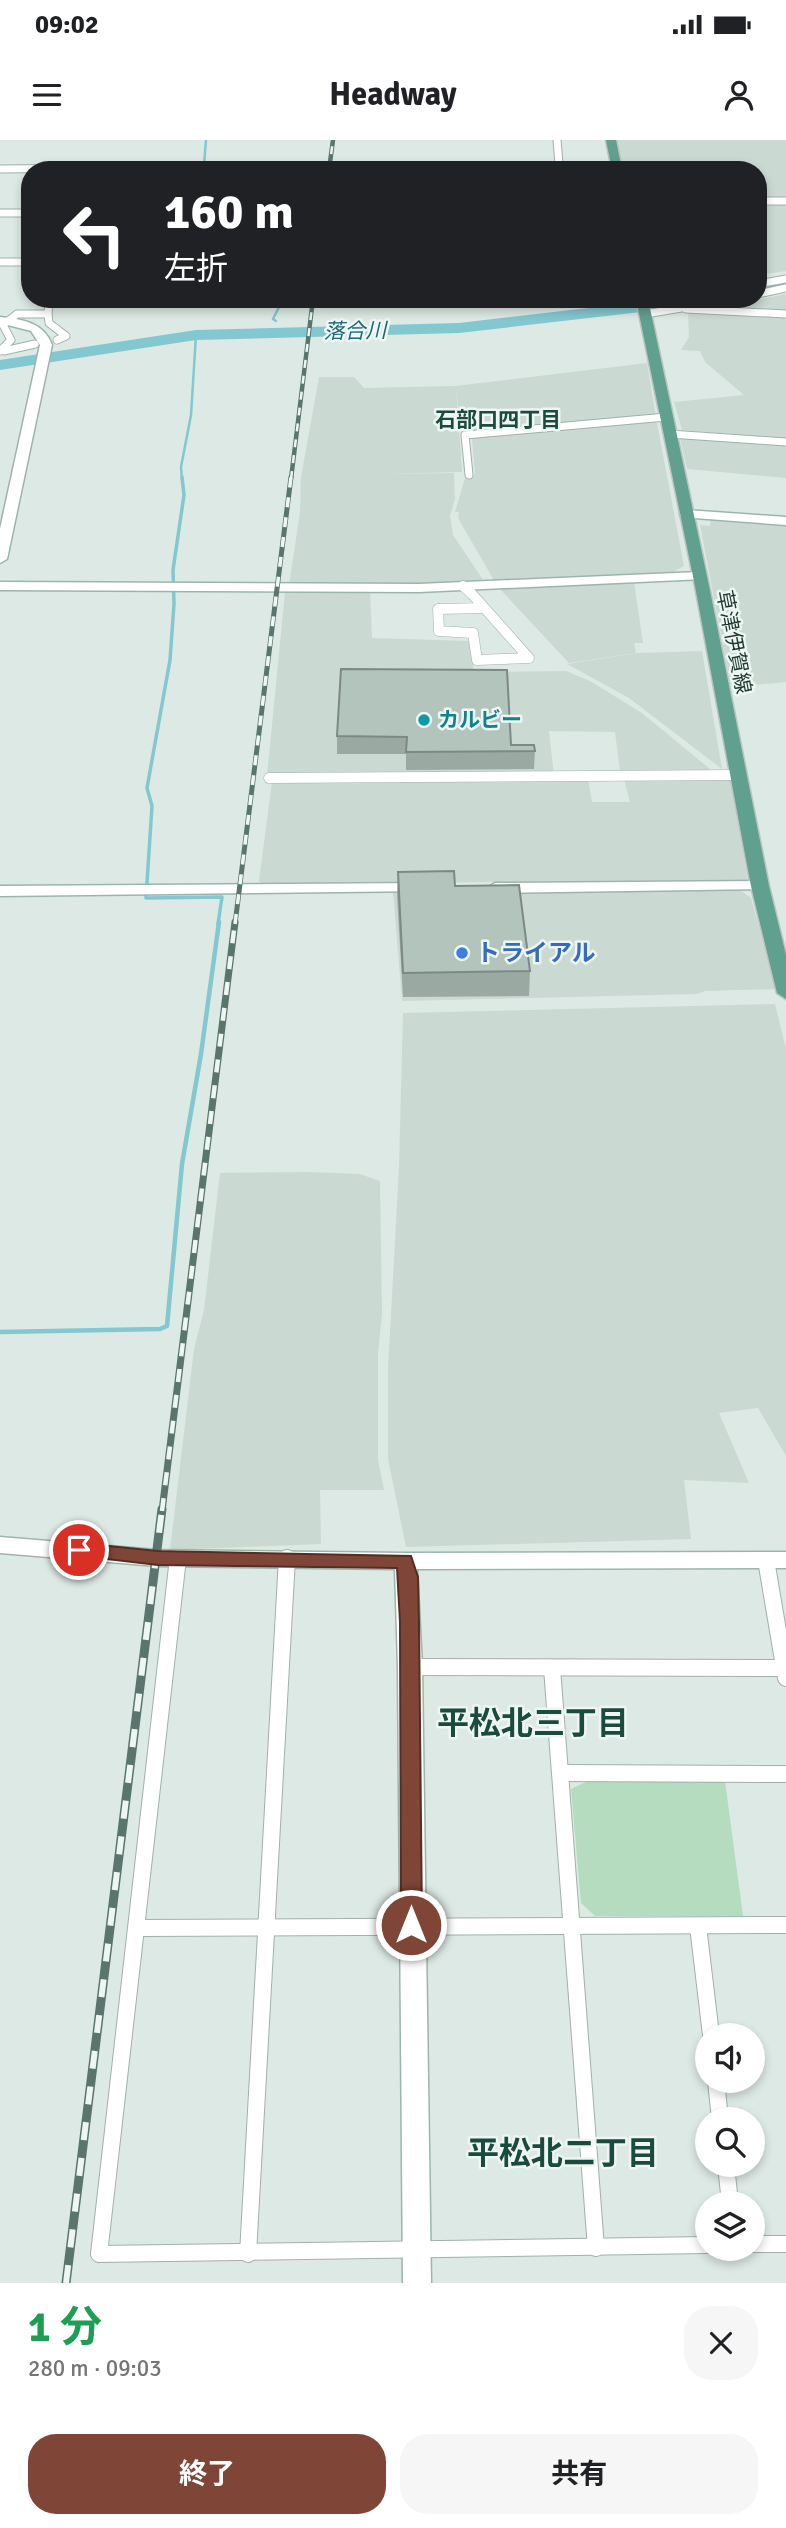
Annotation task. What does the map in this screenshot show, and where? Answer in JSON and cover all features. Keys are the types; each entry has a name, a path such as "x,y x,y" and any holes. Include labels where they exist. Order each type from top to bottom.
{"main road":[{"path":"611,140 615,161"},
{"name":"草津伊賀線","path":"644,308 760,886 786,993"}],"street":[{"path":"557,140 559,161"},
{"path":"0,169 21,169"},
{"path":"767,201 786,201"},
{"path":"0,213 21,213"},
{"path":"0,262 21,262"},
{"path":"767,282 786,279"},
{"path":"767,292 786,288"},
{"path":"48,308 49,323 65,336 58,340"},
{"path":"665,308 786,314"},
{"path":"686,309 691,308"},
{"path":"4,321 18,314 48,314"},
{"path":"2,351 11,340 3,327 4,321"},
{"path":"0,559 6,508 41,352 47,345 43,334 32,327 4,321"},
{"path":"2,351 41,352"},
{"path":"468,475 465,435 666,417"},
{"path":"670,433 786,442"},
{"path":"686,514 786,522"},
{"path":"0,586 463,586 699,576"},
{"path":"463,586 484,608 530,658 477,660 473,633 439,631 439,609 484,608"},
{"path":"269,778 739,775"},
{"path":"473,888 760,886"},
{"path":"0,891 446,888"},
{"path":"0,1545 178,1558 404,1561 776,1560 785,1673 410,1667"},
{"path":"178,1558 99,2254 248,2254 695,2245"},
{"path":"248,2254 287,1558"},
{"path":"404,1561 408,1577 410,1667 417,2283"},
{"path":"552,1668 596,2248"},
{"path":"562,1773 786,1774"},
{"path":"138,1928 411,1925 786,1926"},
{"path":"698,1926 710,2023"},
{"path":"765,2244 786,2244"}],"shaded area":[{"path":"617,140 786,140 786,199 767,199 767,161 621,161"},
{"path":"786,202 786,271 767,274 767,203"},
{"path":"786,294 786,312 724,308 767,308 767,298"},
{"path":"688,312 786,316 786,439 682,430 674,402 744,395 705,362 700,351 681,350 689,337"},
{"path":"647,363 656,417 461,433 456,388 462,472 377,474 454,473 455,499 450,516 453,535 485,583 289,586 300,512 301,477 319,377 354,377 364,388 455,386"},
{"path":"653,421 657,423 684,566 671,573 495,582 458,518 459,512 455,512 465,478 475,475 472,439 476,436"},
{"path":"685,437 786,445 786,478 687,469 680,439"},
{"path":"711,520 786,526 786,682 731,687 700,525 710,526"},
{"path":"634,582 643,643 634,643 636,653 569,663 498,587"},
{"path":"370,591 372,638 470,641 474,672 566,671 590,681 642,713 716,774 620,771 615,732 549,731 554,776 267,776 285,592"},
{"path":"702,651 722,769 629,698 567,664 638,653"},
{"path":"588,779 592,802 630,802 624,779 730,779 748,880 263,884 259,881 272,782"},
{"path":"740,890 751,898 776,989 705,991 697,994 402,1001 393,891"},
{"path":"775,1004 786,1049 786,1456 758,1408 719,1413 749,1483 684,1480 691,1539 406,1547 388,1459 388,1369 399,1167 403,1013"},
{"path":"220,1173 360,1174 380,1181 382,1314 378,1353 378,1460 384,1490 320,1490 321,1544 170,1550 194,1349 204,1310"}],"green space":[{"path":"588,1781 725,1781 743,1916 595,1916 581,1903 571,1789"}],"building":[{"name":"カルビー","path":"341,669 507,670 511,745 534,745 535,751 406,752 407,737 337,736"},
{"name":"トライアル","path":"454,871 455,886 519,885 530,971 403,973 398,872"}],"waterway":[{"path":"204,161 206,140"},
{"name":"落合川","path":"767,287 786,283"},
{"path":"276,321 273,319 278,308"},
{"name":"落合川","path":"0,365 196,335 459,328 633,308"},
{"path":"182,479 181,467 191,415 196,335"},
{"path":"182,477 184,495 173,570 174,604 170,660 147,788 152,806 146,898 222,897 218,924"},
{"path":"0,1332 160,1329 167,1326 182,1164 201,1054 219,922"}],"railway":[{"path":"330,161 333,140"},
{"path":"291,479 312,308"},
{"path":"235,924 291,477"},
{"path":"162,1511 235,922"},
{"path":"66,2283 162,1509"}],"place":[{"name":"カルビー","path":"424,720"},
{"name":"トライアル","path":"462,953"}],"district":[{"name":"石部口四丁目","path":"498,420"},
{"name":"平松北三丁目","path":"533,1723"},
{"name":"平松北二丁目","path":"563,2153"}],"route":[{"path":"79,1550 158,1558 404,1561 408,1577 409,1622 411,1925"}]}
